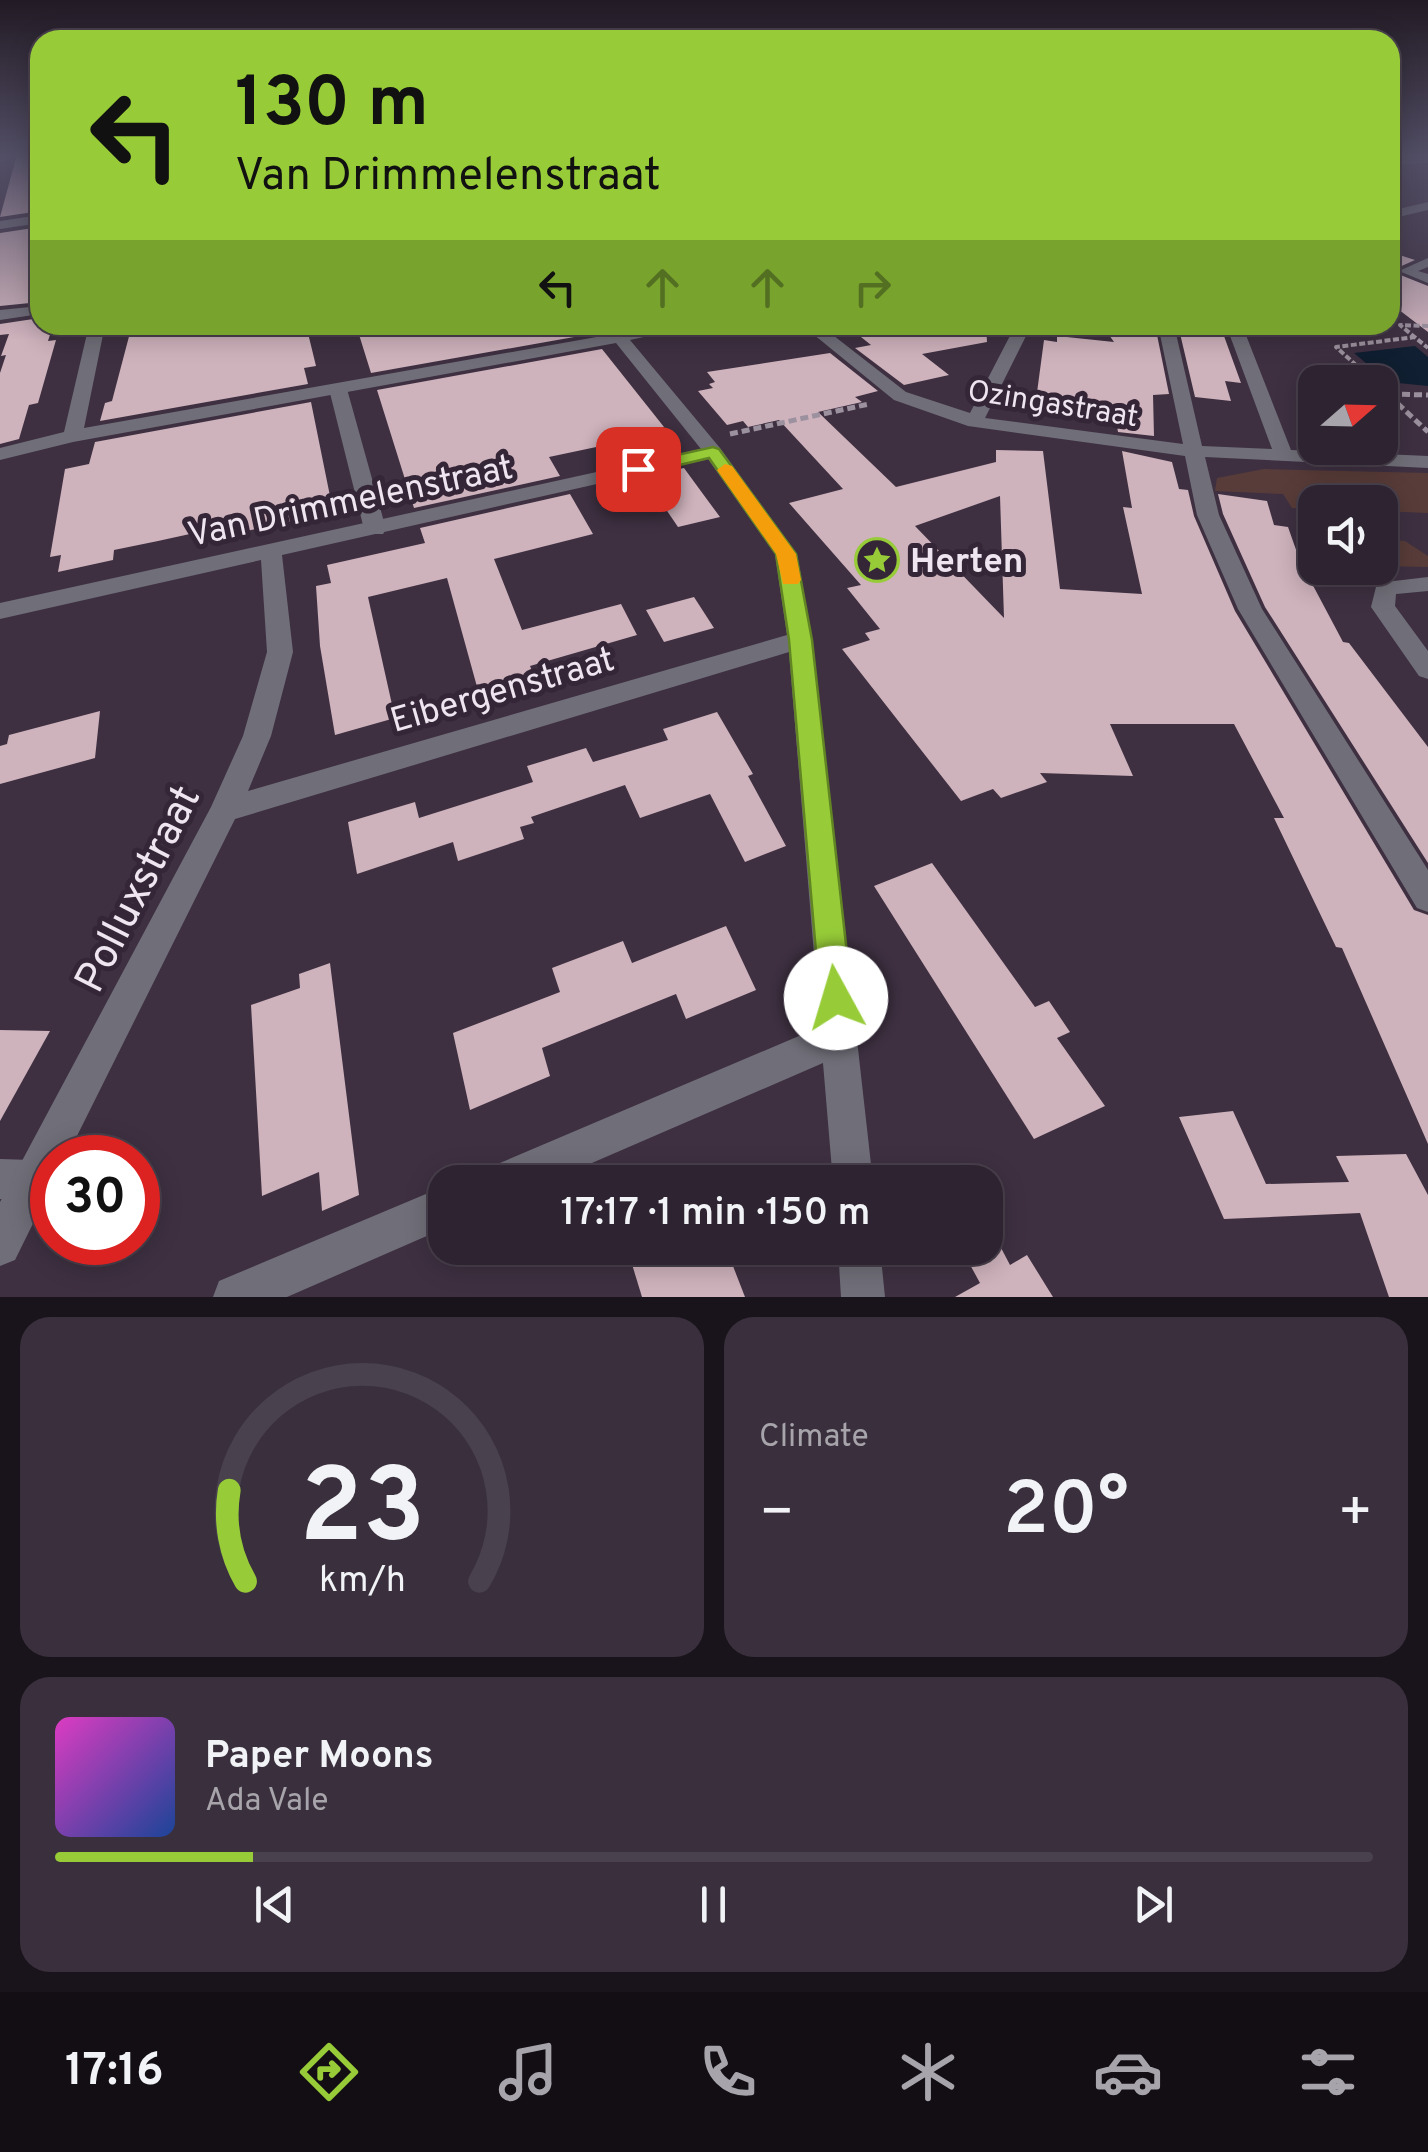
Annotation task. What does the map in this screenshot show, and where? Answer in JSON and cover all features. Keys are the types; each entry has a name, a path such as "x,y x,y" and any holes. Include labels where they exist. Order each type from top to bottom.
{"street":[{"path":"0,225 30,220"},
{"path":"1428,262 1406,271 1428,280"},
{"path":"0,316 30,312"},
{"path":"73,436 95,335"},
{"path":"0,454 73,436 636,335"},
{"name":"Ozingastraat","path":"823,335 900,396 974,422 1195,450 1428,462"},
{"path":"974,422 1018,335"},
{"path":"1168,335 1208,516 1250,609 1428,898"},
{"path":"1238,335 1284,456"},
{"path":"620,338 708,446 786,554 800,640 851,1165"},
{"path":"338,389 375,528"},
{"name":"Van Drimmelenstraat","path":"0,610 375,528 708,446"},
{"name":"Polluxstraat","path":"0,1246 16,1179 225,810 258,736 280,652 271,551"},
{"path":"1428,584 1385,588 1383,608 1428,670"},
{"name":"Eibergenstraat","path":"225,810 800,640"},
{"path":"542,1165 840,1037"},
{"path":"235,1297 428,1214"},
{"path":"860,1265 863,1297"}],"path":[{"path":"1428,326 1400,326 1428,348"},
{"path":"1355,365 1336,348 1415,337"},
{"path":"1398,394 1428,395"},
{"path":"708,446 900,396"},
{"path":"1398,403 1428,432"}],"shaded area":[{"path":"1264,469 1428,473 1428,513 1398,512 1398,485 1298,485 1298,508 1292,508 1283,494 1215,491 1217,478"},
{"path":"1398,540 1428,556 1428,567 1398,566"}],"water":[{"path":"1415,346 1428,357 1428,386 1398,383 1398,365 1368,365 1354,353"}],"building":[{"path":"30,228 30,303 0,306 0,233"},
{"path":"1400,255 1415,260 1400,267"},
{"path":"1400,275 1428,286 1428,332 1400,311"},
{"path":"30,320 30,335 50,335 48,341 56,340 38,403 29,405 19,439 0,444 0,373 6,355 1,356 9,334 0,335 0,324"},
{"path":"129,335 308,335 316,366 304,368 308,384 100,421 105,403 112,401"},
{"path":"359,335 585,335 371,373"},
{"path":"858,335 987,335 987,342 922,354 949,375 904,385 855,348 871,345"},
{"path":"1109,335 1157,335 1169,394 1153,395 1154,436 1118,432 1114,409 1036,400 1044,340 1057,342 1057,336 1114,342"},
{"path":"1180,335 1224,335 1241,383 1225,381 1231,401 1195,397"},
{"path":"602,349 664,427 656,429 672,451 632,460 620,442 549,457 560,476 414,508 377,390"},
{"path":"830,353 878,391 855,397 862,402 818,412 896,487 996,462 996,450 1043,451 1060,589 1142,594 1123,507 1132,508 1122,451 1172,462 1179,489 1188,490 1194,516 1235,611 1414,910 1428,915 1428,1144 1342,948 1336,947 1274,818 1284,818 1234,724 1110,724 1133,776 1040,773 1047,782 1001,798 993,789 961,801 842,649 870,640 865,633 880,629 847,588 861,585 789,503 843,489 779,420 748,427 743,421 727,425 698,391 713,388 709,384 715,382 707,372","holes":["1000,496 1004,618 915,526"]},
{"path":"311,402 331,501 289,510 290,522 241,532 240,523 114,550 113,560 58,572 61,555 50,557 65,469 89,464 95,442"},
{"path":"684,468 720,517 678,527 644,477"},
{"path":"570,494 593,534 494,559 522,630 621,604 637,635 530,666 535,678 479,694 447,578 368,597 395,718 335,735 320,646 316,586 331,583 327,565 425,543 420,528"},
{"path":"1218,494 1267,501 1274,525 1288,527 1298,555 1298,585 1313,585 1343,642 1349,643 1428,747 1428,863 1265,607 1223,514"},
{"path":"694,597 714,628 664,642 646,610"},
{"path":"100,711 95,758 0,784 0,746 7,744 9,735"},
{"path":"717,712 753,774 748,776 786,846 745,862 710,794 640,818 625,785 531,817 534,823 520,827 524,839 458,861 453,842 357,874 348,822 415,802 419,818 533,782 527,766 586,748 593,762 668,740 663,729"},
{"path":"932,863 1035,1007 1049,1001 1070,1032 1057,1038 1105,1106 1034,1139 874,886"},
{"path":"726,926 756,990 686,1019 676,994 542,1048 550,1076 470,1110 453,1033 560,992 552,968 623,941 632,963"},
{"path":"330,963 359,1195 322,1211 319,1172 262,1196 251,1005 300,988 299,974"},
{"path":"0,1030 50,1031 0,1121"},
{"path":"1233,1111 1266,1184 1349,1182 1336,1156 1406,1154 1428,1195 1428,1297 1389,1297 1360,1213 1224,1219 1179,1117"},
{"path":"1003,1252 1010,1265 1027,1255 1053,1297 955,1297 980,1283 970,1265 1003,1265"},
{"path":"632,1265 733,1265 745,1297 642,1297"}],"slow traffic":[{"path":"725,470 786,554 790,580"}],"place":[{"name":"Herten","path":"877,560"}],"route":[{"path":"638,469 713,452 786,554 800,640 836,998"}]}
